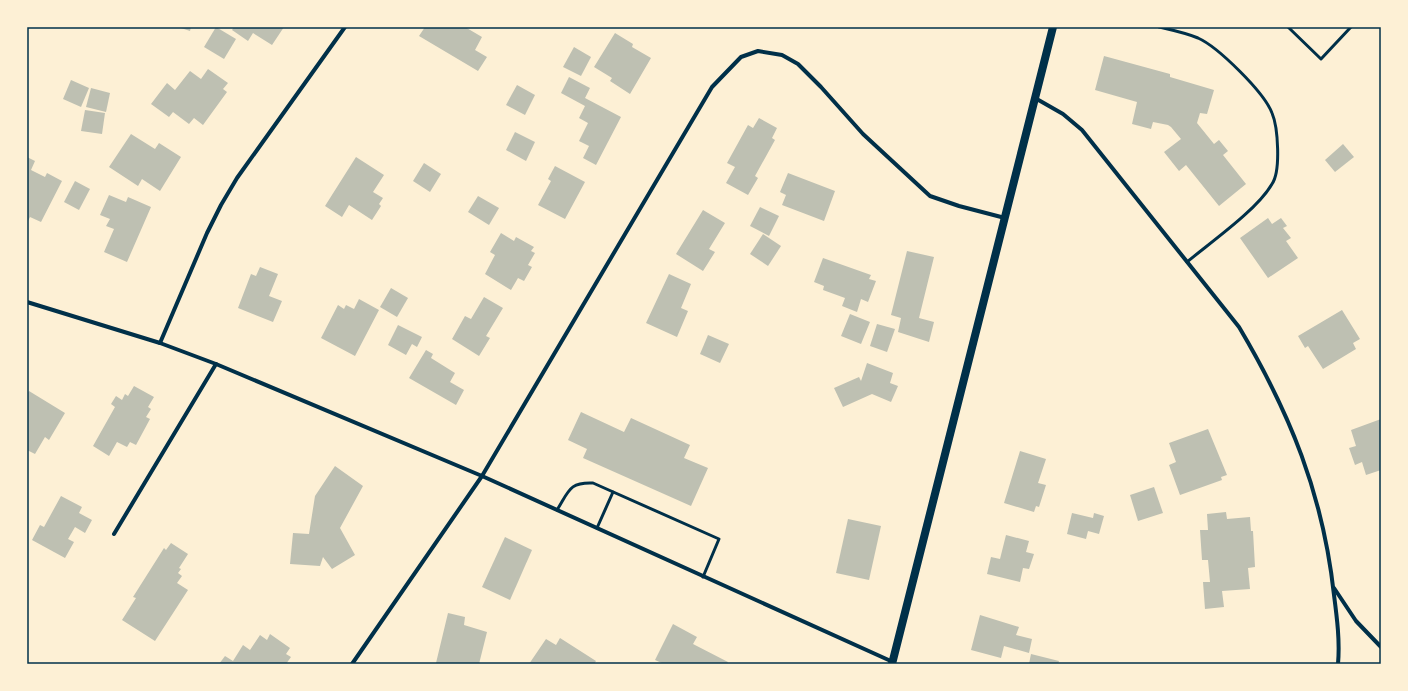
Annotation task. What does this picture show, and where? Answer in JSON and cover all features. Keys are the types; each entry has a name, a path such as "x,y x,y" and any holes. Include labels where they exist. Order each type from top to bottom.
{"main road":[{"path":"893,663 1053,27"}],"street":[{"path":"160,343 207,233 221,205 237,178 345,27"},
{"path":"352,664 482,476 712,87 741,57 758,51 782,54 798,64 821,87 863,134 930,196 959,206 1006,218"},
{"path":"1036,98 1063,114 1082,130 1238,327 1263,369 1294,433 1313,484 1325,530 1339,646 1338,664"},
{"path":"27,302 160,343 216,364 482,476 893,663"},
{"path":"114,534 216,364"},
{"path":"1333,588 1356,621 1381,646"}],"lane":[{"path":"1159,27 1198,38 1226,58 1254,87 1272,113 1277,144 1278,167 1273,184 1257,204 1187,262"},
{"path":"1288,27 1321,59 1351,27"},
{"path":"557,510 571,488 580,482 594,483 719,539 703,577"},
{"path":"597,528 613,492"}],"building":[{"path":"178,27 191,27 190,31"},
{"path":"216,27 236,39 224,59 204,47"},
{"path":"234,27 284,27 272,45 253,33 248,41 232,30"},
{"path":"425,27 465,27 482,37 475,50 487,57 478,71 419,36"},
{"path":"615,33 633,44 632,47 651,58 630,94 610,81 612,78 594,67"},
{"path":"574,47 591,57 581,76 563,67"},
{"path":"1104,56 1170,74 1170,77 1214,90 1207,114 1200,113 1197,123 1214,144 1219,140 1228,151 1223,155 1246,184 1219,206 1186,165 1179,171 1164,152 1181,139 1171,127 1153,122 1151,129 1132,124 1137,102 1095,90"},
{"path":"208,69 228,83 223,89 227,92 203,125 194,118 189,124 173,112 169,117 151,104 167,83 175,90 190,71 201,79"},
{"path":"569,77 590,88 585,98 621,117 596,165 583,158 589,146 579,141 588,123 579,118 585,106 561,93"},
{"path":"71,80 89,88 81,107 63,99"},
{"path":"517,85 535,95 525,115 506,105"},
{"path":"91,88 110,93 106,112 86,107"},
{"path":"85,110 105,113 102,134 81,131"},
{"path":"759,118 777,128 772,138 775,140 755,176 758,178 748,195 726,183 735,167 727,163 748,125 753,128"},
{"path":"515,132 535,142 526,161 506,150"},
{"path":"131,134 155,149 159,143 181,157 160,191 142,179 138,186 109,167"},
{"path":"1343,144 1354,157 1335,172 1325,160"},
{"path":"27,157 35,161 31,170 45,177 47,173 62,181 41,222 30,217 28,221 27,220"},
{"path":"356,157 384,175 373,192 383,198 379,204 381,206 372,220 349,205 342,217 325,206"},
{"path":"424,163 441,174 430,192 413,181"},
{"path":"555,166 585,182 565,219 538,205 551,181 548,179"},
{"path":"788,173 835,191 824,221 782,205 786,195 780,192"},
{"path":"75,181 90,189 79,210 64,202"},
{"path":"109,195 126,202 128,197 151,207 127,262 104,252 114,229 106,226 110,219 100,215"},
{"path":"478,196 499,208 489,225 468,212"},
{"path":"760,207 779,216 769,236 750,226"},
{"path":"703,210 725,223 709,249 715,252 703,271 676,254"},
{"path":"1268,218 1272,224 1281,218 1287,226 1283,228 1291,238 1286,241 1298,258 1268,278 1240,238"},
{"path":"501,233 514,241 516,237 534,247 531,251 535,253 528,265 532,267 524,281 518,278 511,290 485,274 495,255 490,252"},
{"path":"763,234 781,246 768,266 750,254"},
{"path":"907,251 934,257 919,318 934,322 929,342 898,332 901,318 891,315"},
{"path":"823,258 871,275 869,279 876,281 868,302 861,299 857,312 842,306 845,298 823,290 824,286 814,282"},
{"path":"260,267 278,274 269,296 282,301 273,322 238,308 251,274 256,276"},
{"path":"669,274 691,284 681,308 688,311 677,337 646,323"},
{"path":"391,288 408,298 397,317 380,307"},
{"path":"484,297 503,308 486,336 490,338 479,356 452,339 465,316 471,319"},
{"path":"359,299 379,310 355,356 321,338 338,305 344,309 346,305 354,309"},
{"path":"1342,310 1360,339 1353,343 1356,349 1323,369 1308,346 1305,348 1298,336"},
{"path":"850,314 870,322 861,344 841,336"},
{"path":"877,324 895,329 887,352 870,346"},
{"path":"398,325 422,337 417,347 412,344 406,355 388,345"},
{"path":"708,335 729,344 720,363 700,354"},
{"path":"426,350 433,354 431,358 455,373 450,382 464,390 456,405 409,378"},
{"path":"867,363 893,373 890,383 898,386 891,402 872,394 843,407 834,388 859,377 861,381"},
{"path":"134,386 154,397 148,407 151,409 146,417 150,419 136,445 130,442 127,447 117,442 109,456 93,446 115,407 111,404 116,396 122,400 125,394 128,396"},
{"path":"29,391 65,413 49,440 45,437 35,454 27,450 27,394"},
{"path":"581,412 624,432 631,418 690,445 684,458 708,468 691,506 583,458 587,449 568,440"},
{"path":"1381,419 1381,470 1366,475 1362,462 1355,465 1349,448 1356,446 1351,430"},
{"path":"1208,429 1227,475 1221,477 1222,480 1180,495 1169,465 1176,462 1169,443"},
{"path":"1020,451 1046,459 1038,483 1046,485 1039,507 1036,506 1034,512 1004,503"},
{"path":"335,466 363,486 340,528 355,555 332,569 323,557 320,566 290,564 293,533 309,534 315,496"},
{"path":"1154,487 1163,513 1138,521 1130,495"},
{"path":"61,496 82,507 79,513 92,520 85,533 75,527 68,539 74,542 65,558 32,540 40,525 44,527"},
{"path":"1226,512 1227,519 1250,517 1251,531 1253,531 1255,567 1248,568 1250,589 1222,591 1224,607 1205,609 1203,582 1210,582 1208,560 1202,560 1200,530 1208,530 1207,514"},
{"path":"1072,513 1093,518 1094,513 1104,516 1099,534 1088,531 1086,539 1067,534"},
{"path":"848,519 881,526 869,580 836,573"},
{"path":"1006,535 1029,541 1026,552 1034,554 1029,569 1023,568 1020,582 987,574 991,557 1000,559"},
{"path":"505,537 532,550 510,600 482,587"},
{"path":"171,543 188,554 179,568 181,569 178,573 182,576 177,583 188,590 155,641 122,620 136,598 133,597 164,548 166,550"},
{"path":"448,613 465,617 464,625 487,632 479,664 436,663"},
{"path":"980,615 1019,627 1016,635 1032,639 1029,653 1004,646 1001,658 971,650"},
{"path":"673,624 697,637 693,644 728,662 727,664 664,664 655,660"},
{"path":"270,634 290,648 286,654 291,657 286,664 219,664 225,656 233,661 243,645 250,650 260,635 267,640"},
{"path":"560,638 596,661 594,664 529,664 546,639 556,645"},
{"path":"1031,654 1059,661 1058,664 1029,664"}]}
